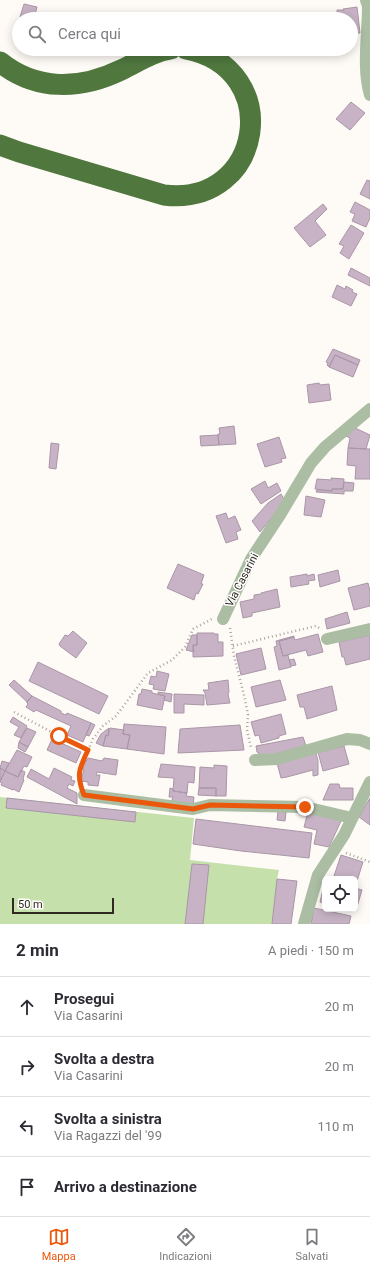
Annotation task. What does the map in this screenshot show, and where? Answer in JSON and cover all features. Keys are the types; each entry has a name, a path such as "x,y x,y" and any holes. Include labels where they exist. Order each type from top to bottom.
{"highway":[{"path":"0,62 18,75 31,80 44,83 79,84 99,80 148,56"},
{"path":"6,148 164,195 176,196 197,194 207,190 216,185 235,167 244,152 250,135 251,123 250,110 240,83 222,65 208,56"}],"street":[{"path":"366,0 368,6 366,49 368,88 370,95"},
{"name":"Via Casarini","path":"223,619 251,559 280,515 311,462 325,447 370,409"},
{"path":"327,640 370,629"},
{"path":"255,760 277,759 347,739 360,740 370,744"},
{"path":"304,924 318,874 344,836 370,782"},
{"path":"84,795 193,809 210,805 305,807 352,818"}],"path":[{"name":"Via Casarini","path":"84,795 78,776 93,739 103,726 116,716 148,673 172,660 181,652 193,629 210,619 223,619"},
{"path":"223,619 230,625 236,667 248,715 248,736 255,760"},
{"path":"233,646 316,626 323,630 327,640"},
{"path":"14,712 88,750"},
{"path":"334,849 370,862"}],"green space":[{"path":"0,797 194,818 190,860 279,870 277,879 297,881 291,924 0,924"}],"building":[{"path":"24,4 37,7 36,12 22,12"},
{"path":"357,7 358,12 337,12 337,10 344,10 343,9"},
{"path":"358,16 360,33 358,33"},
{"path":"351,102 365,113 350,130 336,119"},
{"path":"367,180 370,181 370,199 360,194"},
{"path":"355,202 370,210 370,218 366,227 352,221 355,214 350,212"},
{"path":"323,204 327,209 315,221 326,235 310,247 294,228"},
{"path":"351,225 364,233 349,259 340,253 344,246 339,244"},
{"path":"351,268 370,278 370,286 348,275"},
{"path":"337,285 345,289 346,286 353,290 352,292 357,294 351,306 332,297"},
{"path":"333,349 360,360 358,365 335,355 329,367 327,365 328,363 326,362"},
{"path":"335,355 358,365 353,377 329,367"},
{"path":"319,383 320,385 329,384 331,400 309,403 307,385"},
{"path":"234,426 236,444 219,445 219,428"},
{"path":"353,427 370,435 366,449 348,448 350,438 344,435"},
{"path":"218,435 219,445 201,446 200,436"},
{"path":"279,437 286,458 281,459 282,462 265,467 257,444"},
{"path":"51,443 59,444 56,469 49,468"},
{"path":"348,448 370,449 370,479 355,479 356,466 347,465"},
{"path":"331,478 344,479 343,489 332,489 332,491 315,489 317,479 332,480"},
{"path":"265,481 268,488 277,483 281,491 261,504 251,489"},
{"path":"344,482 354,483 353,491 344,491 344,494 316,492 317,490 332,491 332,489 343,489"},
{"path":"281,494 285,501 260,532 252,521 268,503"},
{"path":"306,496 325,500 321,517 304,515"},
{"path":"226,513 228,519 235,516 241,530 236,532 238,539 226,543 216,516"},
{"path":"178,564 204,575 201,584 203,584 198,594 196,593 194,600 167,588"},
{"path":"338,570 340,581 320,587 318,575"},
{"path":"307,574 307,576 314,574 315,580 308,581 309,584 291,587 290,577"},
{"path":"368,583 370,591 370,606 354,610 348,588"},
{"path":"277,589 280,607 252,613 252,616 243,618 240,602 254,599 254,595"},
{"path":"347,612 350,623 327,629 325,619"},
{"path":"73,631 87,643 76,658 59,644 65,635 68,636"},
{"path":"197,633 218,634 218,642 223,642 223,656 193,657 193,645 197,645"},
{"path":"318,634 323,652 308,656 306,650 283,656 279,641 294,637 295,640"},
{"path":"192,635 197,635 197,645 193,645 194,652 186,650"},
{"path":"370,635 370,659 346,665 344,657 342,657 339,642"},
{"path":"294,636 279,641 283,656 288,655 291,667 279,670 274,647 277,646 276,641"},
{"path":"261,648 266,669 241,675 236,654"},
{"path":"294,659 296,665 291,666 289,660"},
{"path":"38,662 108,696 99,714 29,681"},
{"path":"157,671 169,674 165,691 153,689 154,685 149,684 151,676 156,677"},
{"path":"14,680 32,696 27,702 9,685"},
{"path":"228,680 228,694 230,703 207,705 203,690 209,690 208,683"},
{"path":"280,680 286,700 256,707 251,687"},
{"path":"332,686 337,710 307,719 304,707 300,707 297,695"},
{"path":"142,689 165,696 162,710 137,705 139,694 141,694"},
{"path":"158,692 172,694 171,702 164,700 165,696 158,694"},
{"path":"174,694 204,695 204,705 184,704 184,713 174,713"},
{"path":"32,696 61,711 61,713 66,715 67,713 91,723 83,742 67,735 71,726 36,710 34,712 26,707 28,704 27,702"},
{"path":"281,714 286,734 279,736 279,738 261,743 259,735 255,736 251,722"},
{"path":"13,717 27,726 21,738 14,735 19,727 10,722"},
{"path":"91,723 95,725 89,736 86,735"},
{"path":"124,724 166,727 164,754 127,749 130,735 123,734"},
{"path":"240,725 244,750 178,753 180,729"},
{"path":"27,728 36,732 28,747 19,742"},
{"path":"109,728 108,736 106,735 103,746 96,743 101,734"},
{"path":"110,728 124,730 123,734 130,735 127,749 103,746"},
{"path":"303,737 306,746 263,757 257,752 256,746"},
{"path":"52,739 81,752 76,763 47,750"},
{"path":"19,742 28,747 25,752 18,748"},
{"path":"344,746 349,764 323,771 318,752"},
{"path":"17,750 32,757 27,767 24,766 18,777 5,771"},
{"path":"316,753 318,761 318,775 313,776 313,770 281,778 277,763"},
{"path":"88,758 102,761 104,758 118,760 116,775 97,772 96,775 100,775 98,786 88,785 88,782 81,781 84,769 82,768"},
{"path":"2,761 9,763 5,771 0,768"},
{"path":"161,764 195,767 194,783 188,782 187,793 173,791 174,778 158,777"},
{"path":"214,765 227,766 226,796 216,796 216,788 199,788 200,767 214,768"},
{"path":"0,768 5,771 0,781"},
{"path":"54,768 72,777 71,780 75,781 73,786 69,784 67,788 77,793 77,804 27,777 31,769 49,779"},
{"path":"21,770 25,772 24,780 19,792 1,785 2,783 0,782 5,771 18,777"},
{"path":"330,784 339,784 340,788 353,788 353,800 323,800"},
{"path":"170,788 173,789 173,791 187,793 186,796 194,797 193,806 171,803 173,797 169,797"},
{"path":"199,788 216,788 216,796 198,795"},
{"path":"7,798 136,812 135,822 6,808"},
{"path":"370,798 370,825 359,817"},
{"path":"278,811 286,812 285,821 277,820"},
{"path":"308,812 342,819 329,847 314,844 317,830 304,827"},
{"path":"196,819 312,833 309,858 193,844"},
{"path":"341,855 363,862 358,878 358,876 334,876"},
{"path":"192,864 209,865 203,924 185,924"},
{"path":"277,879 297,881 291,924 272,924"},
{"path":"358,889 362,890 358,903"},
{"path":"314,908 322,910 322,912 332,912 351,916 349,924 311,924"}],"route":[{"path":"59,736 88,750 78,776 84,795 193,809 210,805 305,807"}]}
